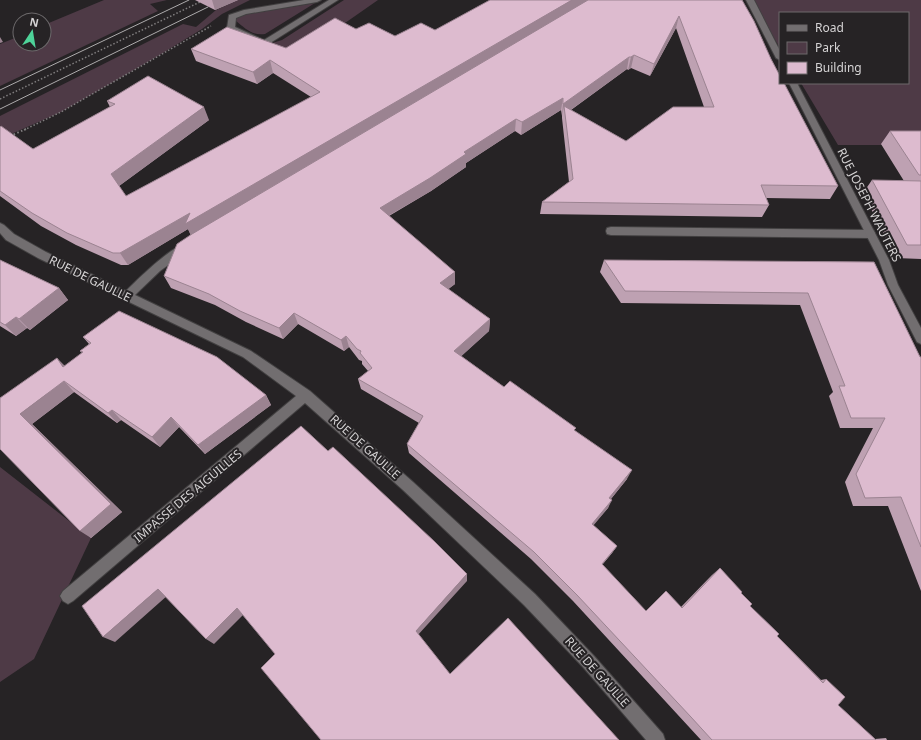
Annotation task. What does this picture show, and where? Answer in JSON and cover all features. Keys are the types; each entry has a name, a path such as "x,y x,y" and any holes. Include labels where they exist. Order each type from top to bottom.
{"street":[{"path":"317,0 244,12 232,17 231,28 264,43 334,0"},
{"path":"750,0 779,56"},
{"name":"RUE JOSEPH WAUTERS","path":"794,84 884,260 893,285 921,338"},
{"name":"RUE DE GAULLE","path":"0,227 5,238 247,354 274,371 306,395 473,545 513,583 583,656 657,740"},
{"path":"611,231 870,234"},
{"path":"127,296 156,268 193,242"},
{"name":"IMPASSE DES AIGUILLES","path":"68,596 306,395"}],"path":[{"path":"0,100 204,0"},
{"path":"8,136 61,112 216,23 232,17"}],"green space":[{"path":"104,0 167,0 150,4 158,11 0,86 0,44 12,39 12,52 52,52 52,22"},
{"path":"237,0 250,0 222,14 202,29 158,56 61,112 0,139 0,116 183,24 196,27 216,10"},
{"path":"344,0 378,0 292,60 266,45 282,40"},
{"path":"751,0 921,0 921,145 838,145 802,84 909,84 909,12 779,12 779,46"},
{"path":"315,3 265,34 252,33 236,21 236,18 241,15"},
{"path":"0,467 91,538 34,659 0,682"}],"building":[{"path":"490,0 572,0 185,224 190,213 120,253 113,253 67,233 32,213 0,191 1,126 33,149 115,104 107,101 148,76 204,107 111,174 126,196 320,92 270,60 253,72 191,49 227,27 286,48 335,18 356,29 369,23 395,36 421,23 435,30"},
{"path":"588,0 742,0 754,21 779,74 779,84 785,84 838,186 761,185 769,205 542,202 573,179 564,106 626,141 673,107 714,107 679,16 654,64 634,55 629,57 563,104 563,98 522,122 516,119 464,152 466,154 430,178 380,208 455,272 440,283 490,319 454,351 504,387 510,381 576,428 574,430 632,470 609,498 612,500 592,524 617,546 602,564 646,611 666,591 682,608 720,568 752,604 750,606 779,634 777,636 823,683 826,679 845,697 838,705 876,740 712,740 577,595 534,552 407,444 423,416 358,379 372,368 360,353 361,351 357,349 346,336 341,340 294,313 279,328 240,311 209,294 164,276 177,244"},
{"path":"890,131 921,131 921,175 919,175"},
{"path":"872,180 921,181 921,245 907,245"},
{"path":"0,260 59,288 19,319 16,317 5,325 0,322"},
{"path":"604,260 874,262 921,357 921,547 901,497 865,498 856,474 885,418 851,418 839,386 845,386 808,293 625,291"},
{"path":"119,311 217,357 266,395 198,445 171,417 152,437 112,410 108,413 64,381 20,414 111,504 80,531 0,449 0,398 57,358 63,367 83,352 80,351 91,343 83,337"},
{"path":"301,426 328,451 333,447 434,541 467,574 416,631 450,674 508,618 619,740 321,740 261,668 275,654 237,608 206,639 158,589 103,637 82,606"}],"tram line":[{"path":"0,90 189,0"},
{"path":"0,109 208,7"}]}
